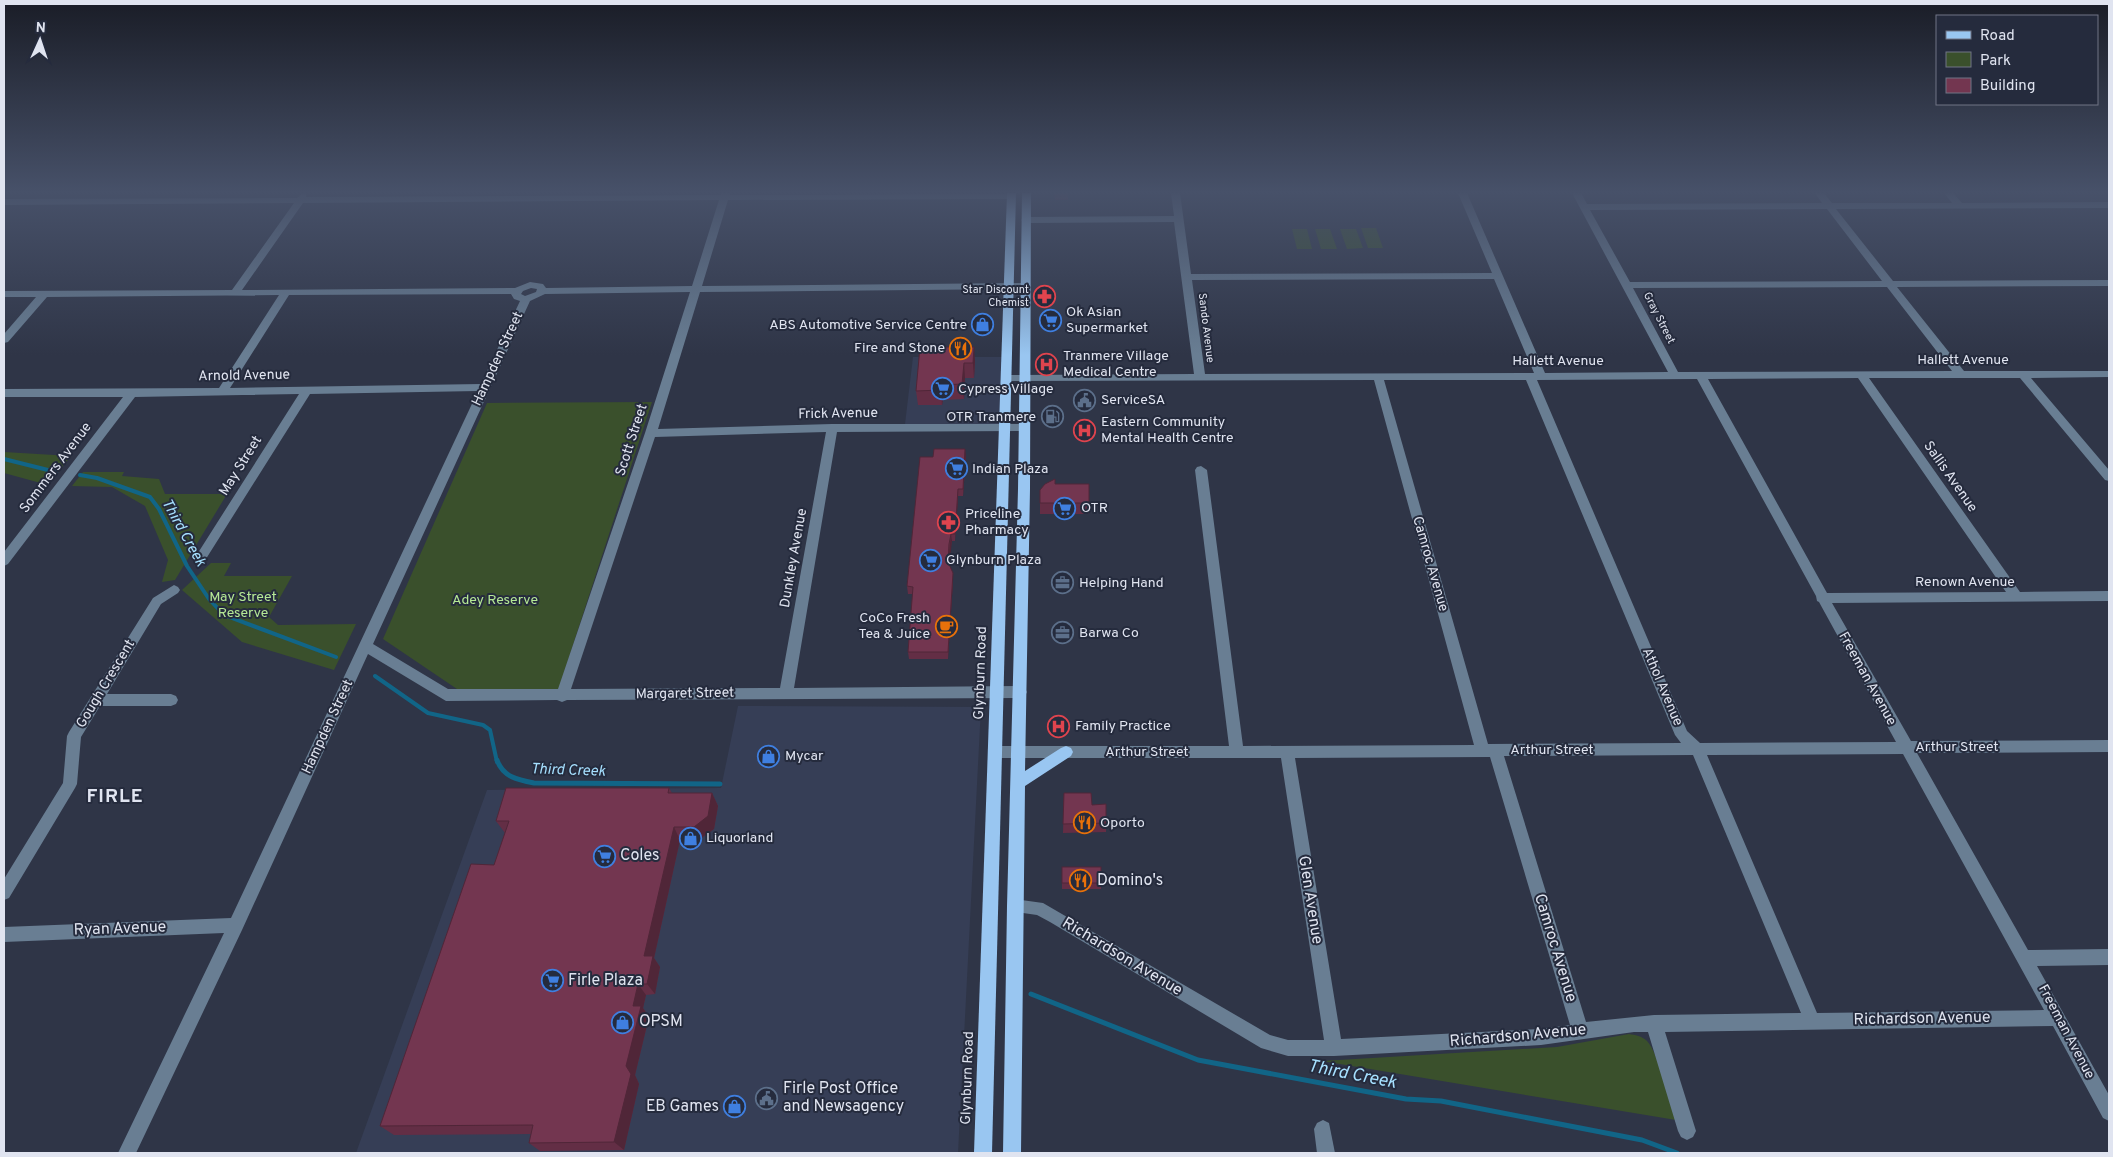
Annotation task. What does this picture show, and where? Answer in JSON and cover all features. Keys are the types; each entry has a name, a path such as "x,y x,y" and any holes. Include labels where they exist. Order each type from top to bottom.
{"main road":[{"name":"Glynburn Road","path":"983,1153 1005,489 1010,247"},
{"path":"1012,1153 1026,247"},
{"path":"1005,489 1014,464 1024,457"},
{"path":"1018,783 1066,752"}],"street":[{"path":"235,293 267,247"},
{"name":"Scott Street","path":"562,696 651,433 709,247"},
{"name":"Sando Avenue","path":"1182,247 1200,377"},
{"name":"Athol Avenue","path":"1486,247 1499,276 1536,376 1682,735 1697,749 1812,1020"},
{"name":"Gray Street","path":"1606,247 1675,376"},
{"path":"1861,247 1961,375"},
{"path":"1187,277 1499,276"},
{"path":"1627,285 2109,283"},
{"path":"4,294 286,292 522,295 535,297 542,291 1026,286"},
{"path":"222,391 286,292"},
{"path":"4,340 45,294"},
{"name":"Hampden Street","path":"127,1153 236,925 486,387 522,295"},
{"name":"Hallett Avenue","path":"1007,378 2109,374"},
{"name":"Sallis Avenue","path":"1861,375 2016,596"},
{"path":"2024,375 2109,477"},
{"name":"Freeman Avenue","path":"1701,376 1821,598 2026,958 2109,1112"},
{"name":"Camroc Avenue","path":"1378,377 1489,750 1580,1031"},
{"name":"Arnold Avenue","path":"4,393 132,393 486,387"},
{"name":"May Street","path":"200,560 306,389"},
{"name":"Sommers Avenue","path":"4,561 132,393"},
{"name":"Frick Avenue","path":"651,433 832,428 1024,427"},
{"name":"Dunkley Avenue","path":"786,693 832,428"},
{"path":"1201,470 1237,752"},
{"name":"Gough Crescent","path":"4,893 70,784 74,736 157,601 174,590"},
{"name":"Renown Avenue","path":"1821,598 2109,596"},
{"name":"Margaret Street","path":"365,646 446,695 562,696 1020,692"},
{"path":"96,700 171,700"},
{"name":"Arthur Street","path":"996,752 1287,752 2109,746"},
{"name":"Glen Avenue","path":"1287,752 1334,1048"},
{"name":"Richardson Avenue","path":"1015,906 1038,908 1056,917 1268,1042 1288,1048 1334,1048 1541,1037 1654,1023 2058,1018"},
{"name":"Ryan Avenue","path":"4,934 236,925"},
{"path":"2026,958 2109,957"},
{"path":"1654,1023 1687,1131"},
{"path":"1323,1129 1326,1153"}],"shaded area":[{"path":"913,357 1004,357 1002,424 905,424"},
{"name":"Firle Plaza","path":"738,706 981,707 958,1153 356,1153 487,790 721,788"}],"green space":[{"path":"1296,247 1311,247 1312,249 1297,249"},
{"path":"1320,247 1336,247 1337,249 1321,249"},
{"path":"1346,247 1363,248 1347,249"},
{"name":"Adey Reserve","path":"652,402 558,691 457,689 383,639 487,403"},
{"path":"4,452 71,456 48,485 4,473"},
{"name":"May Street Reserve","path":"83,472 124,472 122,476 159,479 165,494 227,494 175,580 162,582 168,560 145,506 112,487 72,486"},
{"name":"May Street Reserve","path":"211,563 231,563 224,576 292,576 269,617 278,625 356,624 334,670 242,642 182,590"},
{"path":"1629,1034 1647,1041 1656,1056 1676,1120 1322,1061 1557,1047"}],"building":[{"path":"920,347 974,347 973,363 964,363 962,384 941,385 941,390 916,391"},
{"name":"Glynburn Plaza","path":"934,449 965,449 963,489 958,489 955,534 951,534 949,544 948,562 953,573 948,652 908,652 913,587 907,586 920,457 933,457"},
{"path":"1055,479 1055,484 1089,484 1089,503 1040,503 1040,490 1045,484"},
{"name":"Firle Plaza","path":"506,788 669,788 668,793 712,793 708,816 694,827 674,827 644,956 653,956 647,984 638,984 633,1006 641,1006 626,1066 631,1074 614,1142 529,1143 533,1125 380,1126 471,864 494,865 509,821 496,821"},
{"name":"Oporto","path":"1064,793 1091,793 1092,805 1106,804 1106,823 1063,824"},
{"path":"1062,867 1101,867 1101,883 1062,883"}],"waterway":[{"name":"Third Creek","path":"4,459 56,472"},
{"name":"Third Creek","path":"80,475 97,478 150,497 159,509 187,566 209,599 224,615 336,657"},
{"name":"Third Creek","path":"375,676 428,713 483,725 490,730 497,762"},
{"name":"Third Creek","path":"497,760 507,774 517,779 534,783 720,784"},
{"name":"Third Creek","path":"1031,994 1198,1060 1406,1099 1441,1101 1642,1140 1677,1153"}],"place":[{"name":"Star Discount Chemist","path":"1045,296"},
{"name":"Ok Asian Supermarket","path":"1050,320"},
{"name":"ABS Automotive Service Centre","path":"983,325"},
{"name":"Fire and Stone","path":"961,348"},
{"name":"Tranmere Village Medical Centre","path":"1047,364"},
{"name":"Cypress Village","path":"942,389"},
{"name":"ServiceSA","path":"1085,400"},
{"name":"OTR Tranmere","path":"1052,417"},
{"name":"Eastern Community Mental Health Centre","path":"1085,430"},
{"name":"Indian Plaza","path":"956,469"},
{"name":"OTR","path":"1065,508"},
{"name":"Priceline Pharmacy","path":"949,522"},
{"name":"Glynburn Plaza","path":"930,560"},
{"name":"Helping Hand","path":"1063,583"},
{"name":"CoCo Fresh Tea & Juice","path":"946,626"},
{"name":"Barwa Co","path":"1063,633"},
{"name":"Family Practice","path":"1059,726"},
{"name":"Mycar","path":"769,756"},
{"name":"Oporto","path":"1084,823"},
{"name":"Liquorland","path":"690,838"},
{"name":"Coles","path":"604,856"},
{"name":"Domino's","path":"1081,881"},
{"name":"Firle Plaza","path":"552,981"},
{"name":"OPSM","path":"623,1022"},
{"name":"Firle Post Office and Newsagency","path":"767,1098"},
{"name":"EB Games","path":"735,1107"}],"district":[{"name":"FIRLE","path":"115,797"}]}
